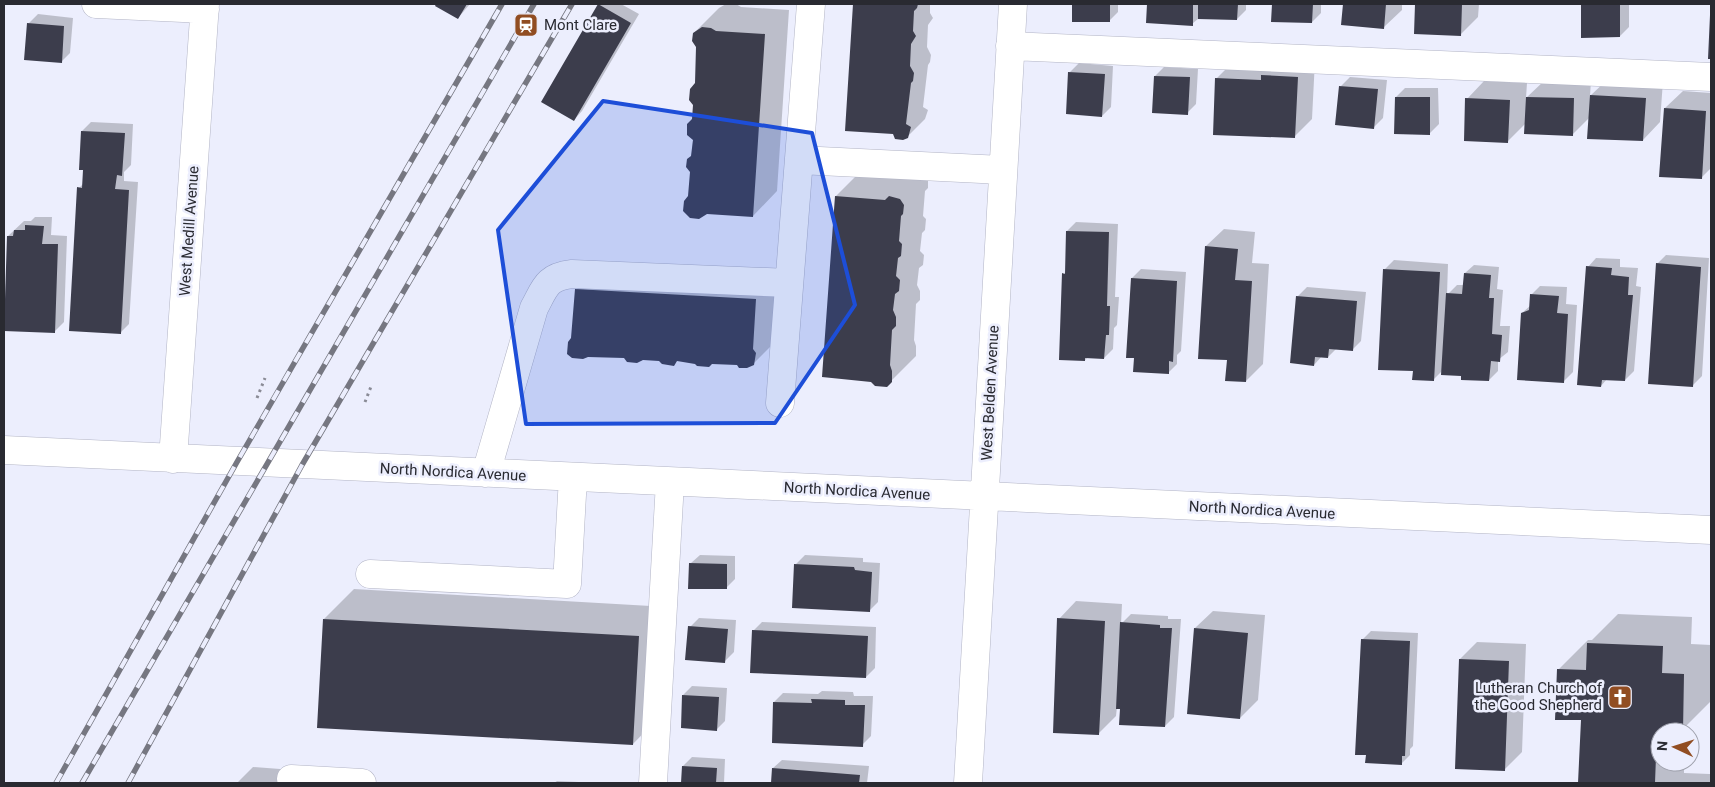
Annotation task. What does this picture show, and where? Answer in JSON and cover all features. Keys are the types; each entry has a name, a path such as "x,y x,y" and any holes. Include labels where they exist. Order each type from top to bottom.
{"street":[{"path":"96,4 205,7"},
{"path":"780,403 811,4"},
{"name":"West Belden Avenue","path":"968,783 1013,4"},
{"name":"West Medill Avenue","path":"173,459 205,7"},
{"path":"1010,46 1711,77"},
{"path":"799,160 1002,170"},
{"path":"486,473 534,308 546,285 558,276 572,274 789,283"},
{"name":"North Nordica Avenue","path":"4,450 1711,530"},
{"path":"370,574 567,584 573,477"},
{"path":"653,783 670,482"},
{"path":"291,779 362,783"}],"path":[{"path":"257,398 265,378"},
{"path":"365,402 372,384"}],"highlighted area":[{"path":"603,101 812,133 855,305 775,423 526,424 498,230"}],"building":[{"path":"436,4 467,4 458,19 435,6"},
{"path":"598,4 631,23 574,121 541,102"},
{"path":"853,4 918,4 914,11 913,31 916,36 911,44 910,66 914,73 906,124 911,127 908,138 903,140 895,139 893,134 845,131"},
{"path":"1072,4 1110,4 1110,22 1072,22"},
{"path":"1147,4 1193,4 1193,26 1146,23"},
{"path":"1198,4 1238,4 1237,20 1198,19"},
{"path":"1272,4 1313,4 1312,23 1271,22"},
{"path":"1343,4 1386,4 1384,29 1341,25"},
{"path":"1415,4 1462,4 1461,36 1414,34"},
{"path":"1581,4 1620,4 1620,37 1581,38"},
{"path":"1710,15 1711,59 1708,59"},
{"path":"27,23 64,26 62,63 24,60"},
{"path":"702,27 711,28 716,31 765,34 753,217 707,214 699,219 690,218 683,211 684,201 688,196 690,172 686,167 687,159 691,156 693,140 687,135 687,124 692,119 693,105 689,100 690,89 695,83 696,47 692,41 693,33"},
{"path":"1068,72 1105,74 1102,117 1066,114"},
{"path":"1261,75 1298,77 1295,138 1213,135 1215,78 1261,80"},
{"path":"1154,76 1190,77 1188,115 1152,113"},
{"path":"1339,86 1378,89 1374,129 1335,125"},
{"path":"1590,95 1646,98 1643,141 1587,139"},
{"path":"1395,97 1430,97 1430,135 1394,134"},
{"path":"1526,97 1574,98 1573,136 1524,134"},
{"path":"1465,98 1510,100 1508,143 1464,141"},
{"path":"1664,108 1706,111 1702,179 1659,177"},
{"path":"81,131 125,133 122,176 117,175 115,189 129,190 121,334 69,331 77,187 82,188 83,170 79,170"},
{"path":"835,196 885,200 889,196 900,199 904,205 899,241 902,244 901,256 898,258 896,276 900,280 899,291 895,294 893,310 896,317 896,326 892,330 890,365 892,382 887,387 875,386 871,382 822,377"},
{"path":"25,225 44,226 42,244 58,244 55,333 4,331 7,236 13,236 14,230 25,230"},
{"path":"1066,231 1109,232 1107,306 1110,306 1109,335 1106,335 1104,359 1085,358 1085,361 1059,360 1062,273 1065,274"},
{"path":"1205,246 1238,249 1235,280 1252,281 1246,382 1225,381 1227,360 1198,359"},
{"path":"1656,263 1701,267 1693,387 1648,384"},
{"path":"1586,266 1612,268 1611,275 1629,277 1628,295 1633,295 1625,381 1602,380 1601,387 1577,385"},
{"path":"1383,269 1440,272 1434,381 1412,380 1413,371 1378,370"},
{"path":"1464,273 1491,275 1489,298 1494,298 1492,334 1502,335 1500,362 1491,361 1489,381 1461,380 1461,376 1441,375 1446,293 1462,294"},
{"path":"1131,278 1177,281 1173,362 1169,361 1169,374 1133,372 1134,358 1126,358"},
{"path":"575,289 756,299 753,349 756,353 754,365 747,368 739,368 737,365 712,364 709,367 677,361 674,366 662,364 659,361 627,362 624,358 572,358 567,354 568,342 571,338"},
{"path":"1530,294 1559,296 1557,313 1568,314 1564,383 1517,380 1521,313 1529,310"},
{"path":"1296,296 1357,301 1353,351 1329,349 1328,358 1315,357 1314,366 1290,363"},
{"path":"689,563 727,564 727,589 688,589"},
{"path":"794,564 854,567 855,570 872,572 870,612 792,608"},
{"path":"1057,618 1105,621 1099,735 1053,733"},
{"path":"323,619 639,636 633,745 317,728"},
{"path":"1120,622 1160,625 1160,628 1172,628 1165,727 1119,725 1120,709 1116,709"},
{"path":"688,626 728,629 725,663 685,660"},
{"path":"1194,628 1248,633 1240,719 1187,714"},
{"path":"752,630 868,636 866,678 750,673"},
{"path":"1361,639 1410,641 1405,756 1402,756 1402,765 1365,763 1366,755 1355,755"},
{"name":"Lutheran Church of the Good Shepherd","path":"1587,643 1663,646 1662,673 1684,674 1683,722 1650,722 1650,772 1655,772 1655,783 1578,783 1581,720 1555,720 1557,669 1586,670"},
{"path":"1459,659 1509,661 1505,771 1455,769"},
{"path":"682,695 719,697 717,731 681,728"},
{"path":"811,699 845,700 845,705 865,705 863,747 772,743 773,702 812,703"},
{"path":"682,766 717,768 716,783 681,783"},
{"path":"772,768 860,775 859,783 771,783"}],"railway":[{"path":"56,783 237,462 502,4"},
{"path":"82,783 534,4"},
{"path":"128,783 302,465 572,4"}],"place":[{"name":"Mont Clare","path":"526,25"},
{"name":"Lutheran Church of the Good Shepherd","path":"1620,697"}]}
